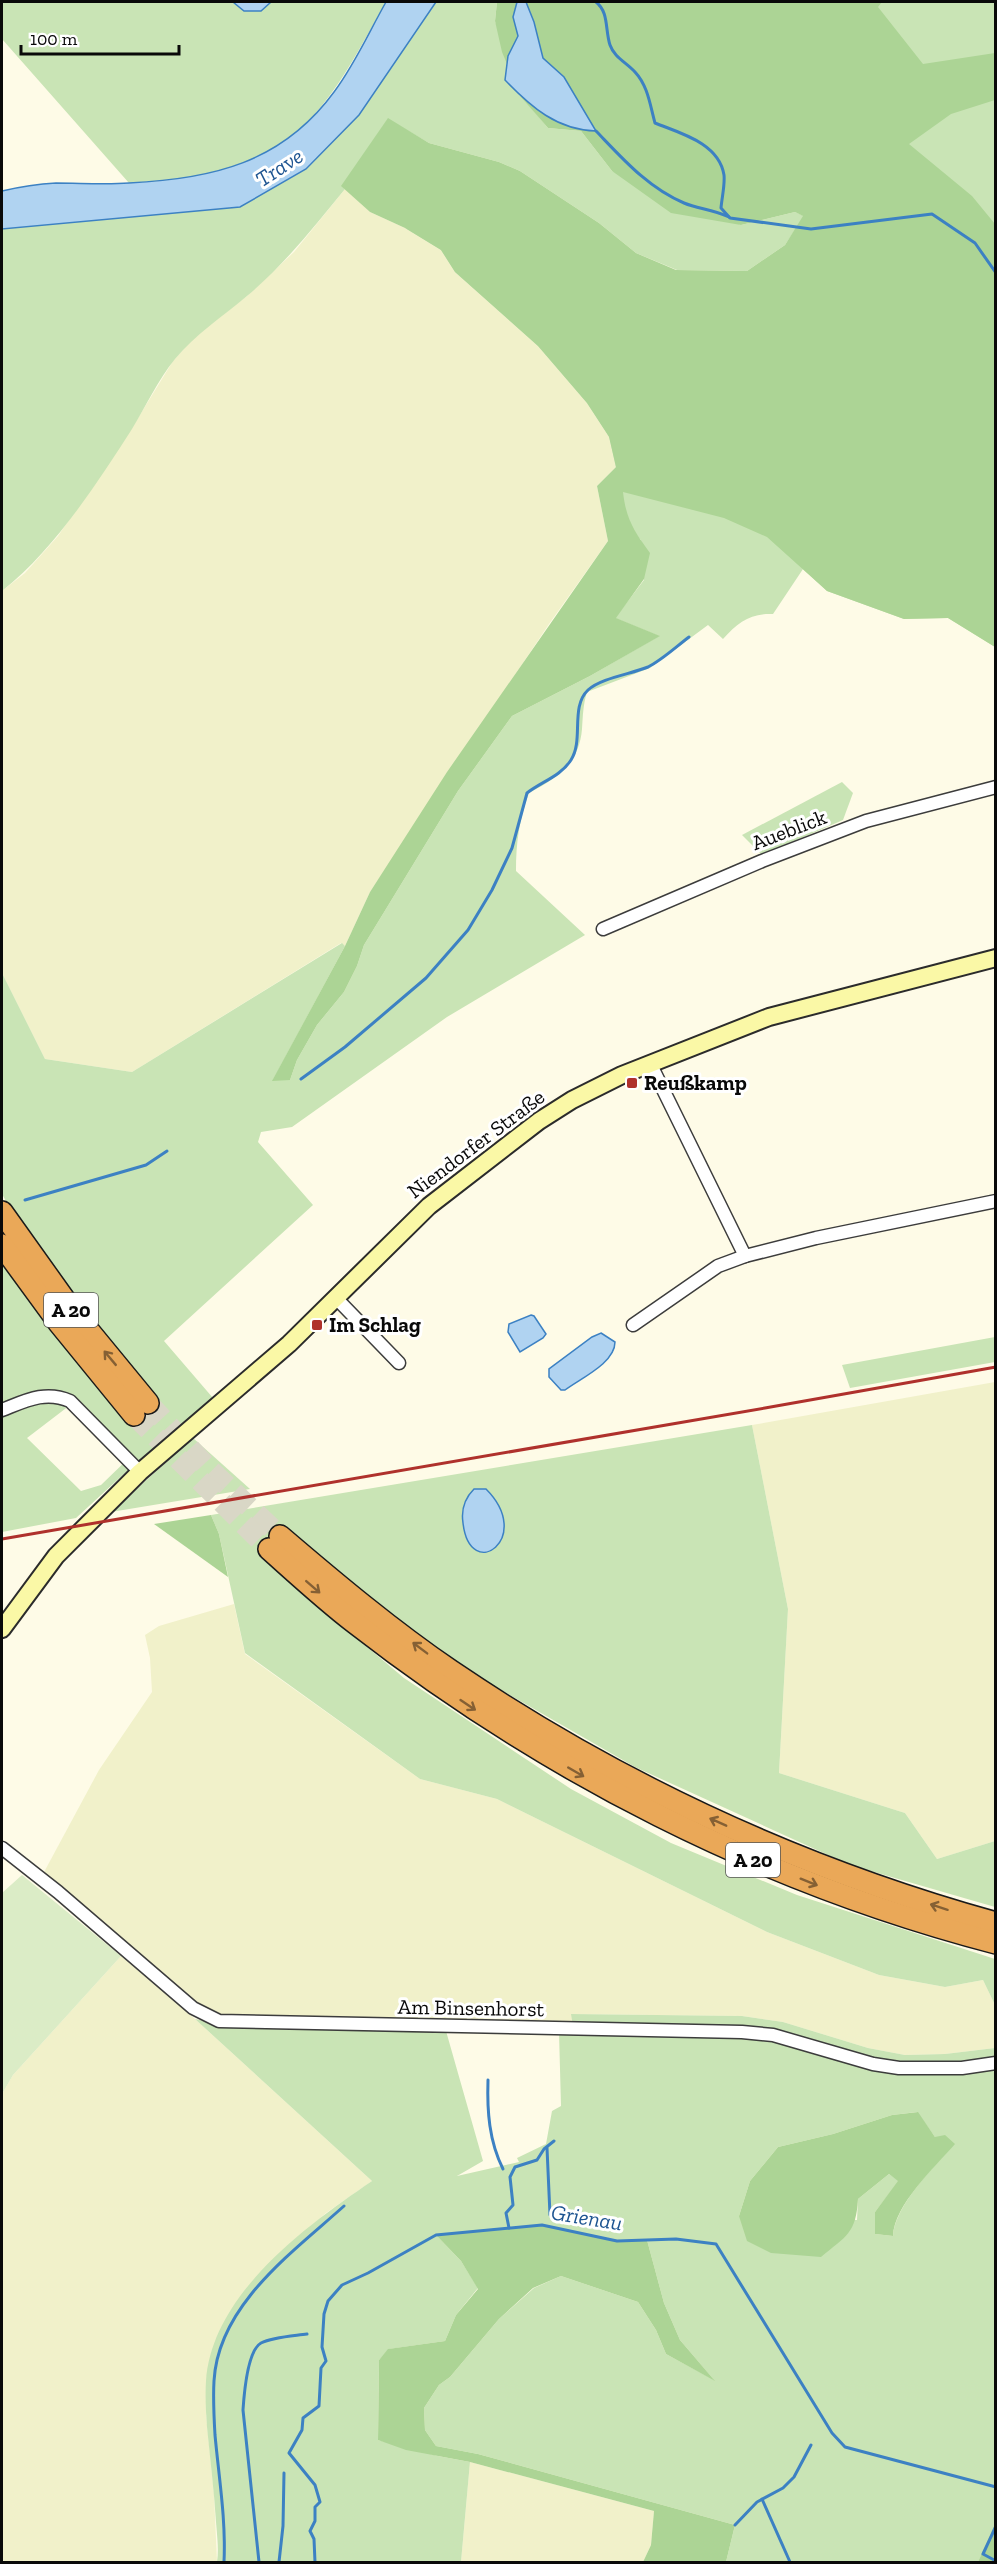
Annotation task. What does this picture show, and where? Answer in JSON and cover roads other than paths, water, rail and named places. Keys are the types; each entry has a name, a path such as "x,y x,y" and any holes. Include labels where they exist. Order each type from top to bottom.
{"highway":[{"name":"A 20","path":"2,1212 141,1409 59,1323 2,1245"},
{"name":"A 20","path":"996,1923 946,1909 824,1867 688,1809 616,1772 538,1727 450,1670 274,1543 353,1622 440,1686 526,1743 606,1789 754,1861 817,1886 940,1929 996,1943"}],"main road":[{"name":"Niendorfer Straße","path":"2,1629 56,1556 140,1472 289,1344 429,1206 507,1143 572,1100 650,1063 769,1017 996,958"}],"street":[{"name":"Aueblick","path":"603,928 762,861 866,821 996,787"},
{"path":"650,1063 745,1256"},
{"path":"633,1325 718,1266 745,1256 816,1238 996,1201"},
{"path":"336,1298 399,1363"},
{"path":"2,1410 45,1395 58,1396 69,1401 140,1472"},
{"name":"Am Binsenhorst","path":"2,1848 58,1892 193,2008 219,2021 257,2024 742,2032 782,2037 873,2064 899,2068 962,2068 996,2063"}],"water":[{"path":"233,2 271,2 261,11 244,11"},
{"name":"Trave","path":"386,2 436,2 359,115 306,169 240,207 2,229 2,191 49,183 120,184 189,177 243,163 268,151 292,136 314,116 334,92"},
{"path":"517,2 526,2 534,22 543,58 564,77 596,131 582,130 557,122 535,108 505,80 508,56 518,36 513,17"},
{"path":"531,1315 546,1334 520,1352 508,1332 509,1324"},
{"path":"601,1333 615,1342 614,1350 588,1375 565,1390 561,1390 549,1377 549,1369 592,1337"},
{"path":"474,1489 486,1489 499,1507 504,1524 502,1537 496,1547 486,1552 476,1550 468,1541 463,1523 464,1505"}],"waterway":[{"path":"596,2 605,16 608,39 612,49 643,83 655,123 686,135 707,147 721,164 724,175 721,208 730,218 811,229 932,214 975,243 996,273"},
{"path":"596,131 636,172 671,197 729,217"},
{"path":"301,1079 345,1047 426,978 468,930 492,890 512,848 527,793 556,775 571,760 577,743 580,705 588,690 608,679 648,667 689,637"},
{"path":"25,1200 146,1165 167,1151"},
{"path":"488,2080 490,2126 503,2169"},
{"path":"509,2228 506,2213 513,2205 510,2177 515,2167 537,2160 544,2149 554,2141"},
{"path":"547,2148 550,2215"},
{"path":"224,2562 223,2515 214,2408 214,2381 219,2354 229,2328 243,2304 261,2282 344,2206"},
{"name":"Grienau","path":"315,2562 314,2539 310,2531 315,2521 315,2507 320,2502 315,2485 289,2453 302,2430 303,2418 319,2406 321,2368 326,2361 322,2347 324,2314 328,2301 342,2285 436,2235 542,2225 617,2241 676,2239 716,2244 832,2433 845,2447 996,2487"},
{"path":"259,2562 243,2410 249,2364 252,2355 261,2343 277,2338 307,2334"},
{"path":"735,2525 757,2502 783,2488 794,2477 811,2445"},
{"path":"279,2562 283,2526 284,2473"},
{"path":"762,2499 790,2562"},
{"name":"Grienau","path":"996,2526 983,2554 996,2561"}],"tunnel":[{"path":"148,1403 208,1468 280,1536"},
{"path":"134,1415 269,1549"}],"railway":[{"path":"2,1539 996,1367"}],"place":[{"name":"Reußkamp","path":"632,1083"},
{"name":"Im Schlag","path":"317,1325"}]}
